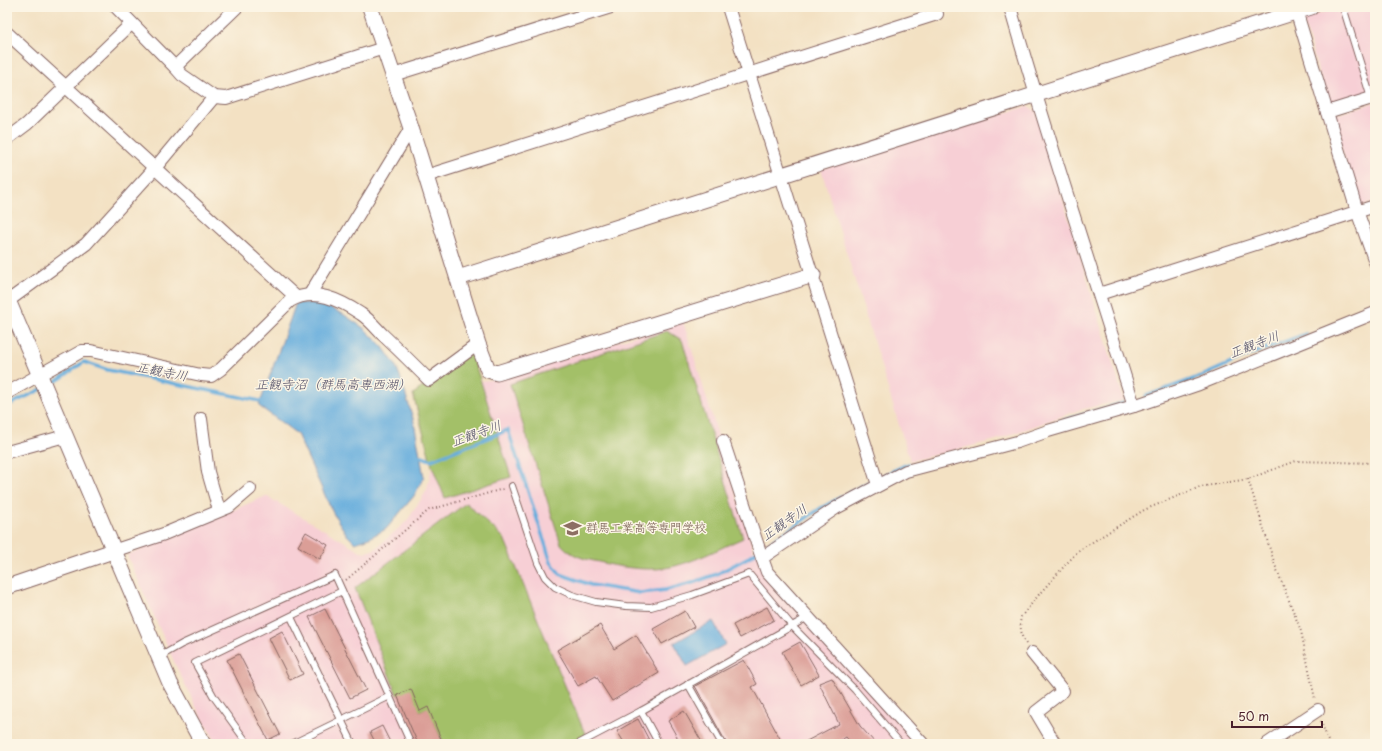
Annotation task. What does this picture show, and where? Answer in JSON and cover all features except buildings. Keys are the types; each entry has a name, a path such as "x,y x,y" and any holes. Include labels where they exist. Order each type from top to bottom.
{"street":[{"path":"116,7 182,75 214,97 226,98 384,48"},
{"path":"175,67 237,7"},
{"path":"370,7 411,128 478,344 488,370 497,373 813,275"},
{"path":"393,76 611,7"},
{"path":"728,7 878,485"},
{"path":"1010,7 1035,96 1134,406"},
{"path":"458,278 1035,96 1296,9 1311,7"},
{"path":"1296,9 1357,211 1375,262"},
{"path":"426,176 937,14"},
{"path":"7,139 27,124 131,24"},
{"path":"7,33 296,297"},
{"path":"203,744 170,683 8,299 86,244 155,168 214,97"},
{"path":"1327,112 1373,97"},
{"path":"310,294 411,128"},
{"path":"1099,294 1375,206"},
{"path":"7,393 40,373 82,351 91,351 211,376 221,369 290,301 296,297 310,294 322,295 341,303 362,315 430,380 478,344"},
{"path":"762,558 836,508 906,471 997,448 1048,431 1134,406 1199,384 1375,313"},
{"path":"201,419 208,472 219,510"},
{"path":"7,452 65,436"},
{"path":"723,441 767,572 922,744"},
{"path":"7,587 164,534 229,507 250,489"},
{"path":"1032,653 1063,691 1036,712 1055,744"},
{"path":"1267,744 1318,710"}],"lane":[{"path":"1343,7 1373,97"},
{"path":"512,486 538,563 545,578 555,588 596,602 626,606 651,607 692,595 749,574 792,626 855,690 901,744"},
{"path":"159,657 182,644 334,575 411,744"},
{"path":"248,744 214,697 195,663 342,591"},
{"path":"578,744 641,711 808,616"},
{"path":"291,617 353,744"},
{"path":"688,684 722,744"},
{"path":"292,744 341,721 388,696"},
{"path":"641,711 659,744"}],"path":[{"path":"1032,653 1022,636 1020,623 1021,617 1041,592 1078,551 1151,507 1200,486 1248,479 1296,461 1375,463"},
{"path":"1248,479 1275,565 1301,630 1318,710 1329,744"},
{"path":"339,585 429,510 512,486"}],"shaded area":[{"path":"1340,7 1375,7 1375,93 1329,108 1303,19"},
{"path":"1375,102 1375,202 1359,207 1332,116"},
{"path":"1028,106 1036,111 1124,400 1079,410 996,440 910,461 821,169"},
{"name":"群馬工業高等専門学校","path":"683,321 753,549 916,744 217,744 198,711 176,666 127,555 266,496 364,553 375,549 407,521 427,490 432,466 414,394 471,353 481,381 497,379"}],"green space":[{"path":"667,331 682,340 743,538 696,559 676,566 658,569 623,567 583,558 569,551 561,544 510,384"},
{"path":"471,353 511,477 445,498 432,466 413,394"},
{"path":"466,503 504,538 586,736 570,744 444,744 427,708 420,711 397,695 355,588"}],"water":[{"name":"正観寺沼（群馬高専西湖）","path":"296,303 320,303 343,314 365,329 382,346 395,364 414,422 424,477 414,496 386,529 367,539 355,543 347,535 333,513 297,434 259,406"},
{"path":"713,621 726,644 687,666 674,643"}],"waterway":[{"name":"正観寺川","path":"1338,322 1375,305"},
{"name":"正観寺川","path":"1146,396 1202,376 1254,353 1306,334"},
{"name":"正観寺川","path":"47,386 84,362 108,370 265,402"},
{"name":"正観寺川","path":"7,406 42,389"},
{"name":"正観寺川","path":"1059,422 1123,403"},
{"name":"正観寺川","path":"416,455 431,460 508,430 551,562 560,574 591,585 640,593 666,590 717,574 749,557 821,508 871,481"},
{"name":"正観寺川","path":"880,477 909,464"}],"place":[{"name":"群馬工業高等専門学校","path":"573,528"}]}
